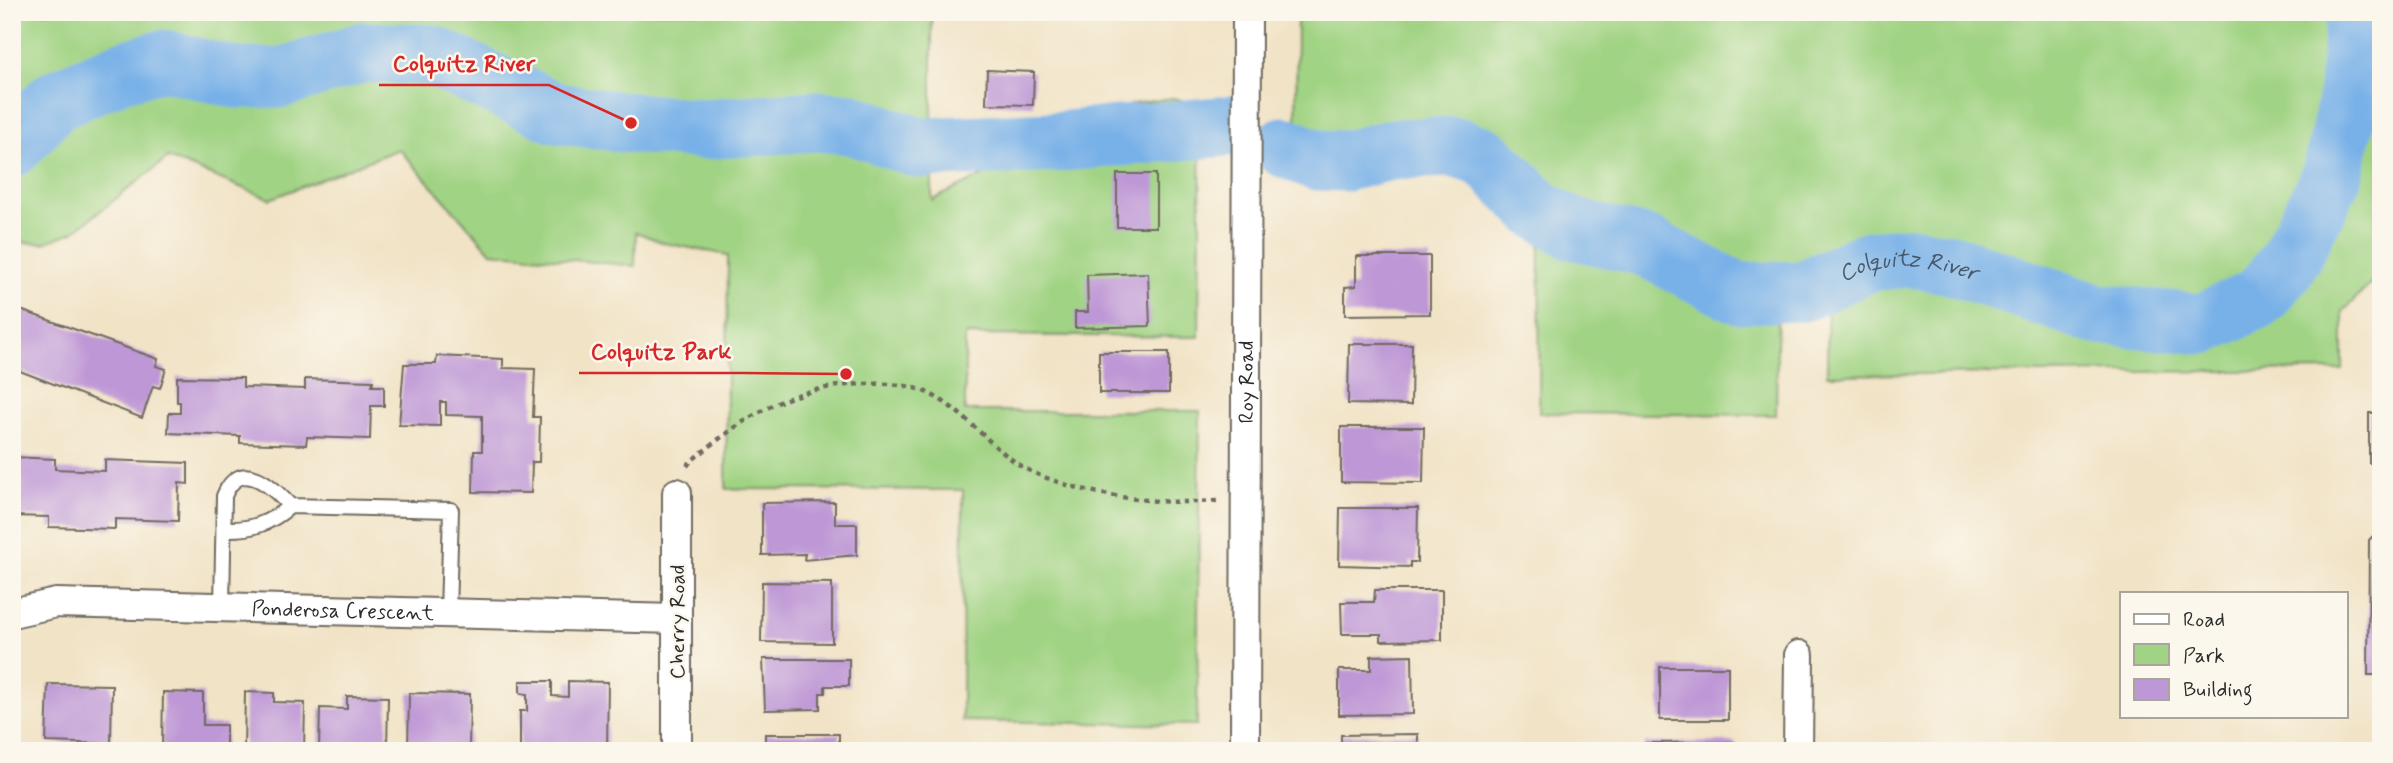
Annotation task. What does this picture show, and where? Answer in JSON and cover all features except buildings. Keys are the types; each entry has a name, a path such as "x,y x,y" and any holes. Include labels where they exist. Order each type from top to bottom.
{"street":[{"name":"Roy Road","path":"1245,751 1247,12"},
{"name":"Cherry Road","path":"677,493 677,751"},
{"name":"Ponderosa Crescent","path":"12,613 56,603 677,619"},
{"path":"1798,751 1799,655"}],"lane":[{"path":"222,607 224,496 228,486 237,479 257,477 268,482 290,506"},
{"path":"223,529 257,527 274,520 290,506 451,510 448,613"}],"path":[{"path":"677,493 688,464 735,427 790,396 827,385 887,383 927,392 952,409 996,448 1038,474 1091,491 1179,504 1246,500"}],"green space":[{"path":"12,12 932,12 932,200 1133,104 1173,98 1201,105 1199,337 965,335 965,411 1200,411 1197,725 962,721 963,490 726,489 728,255 664,243 636,232 635,266 491,252 399,149 270,199 168,158 73,232 44,243 12,242"},
{"path":"1297,12 2381,12 2381,274 2343,311 2343,370 1827,375 1828,277 1810,287 1778,289 1776,415 1539,413 1540,236 1528,232 1519,224 1493,176 1485,165 1474,158 1447,155 1392,172 1365,176 1339,166 1296,136"}],"waterway":[{"name":"Colquitz River","path":"1284,147 1316,160 1346,161 1394,149 1455,147 1485,157 1538,209 1573,229 1645,246 1738,293 1803,291 1869,261 1910,257 1951,264 2096,314 2203,324 2259,298 2286,265 2318,204 2333,172 2347,106 2357,12"},
{"name":"Colquitz River","path":"12,147 54,101 120,72 164,60 236,78 281,78 364,52 431,55 556,113 704,129 816,121 851,124 919,148 1054,142 1229,126"}],"place":[{"name":"Colquitz River","path":"631,123"},
{"name":"Colquitz Park","path":"846,374"}]}
